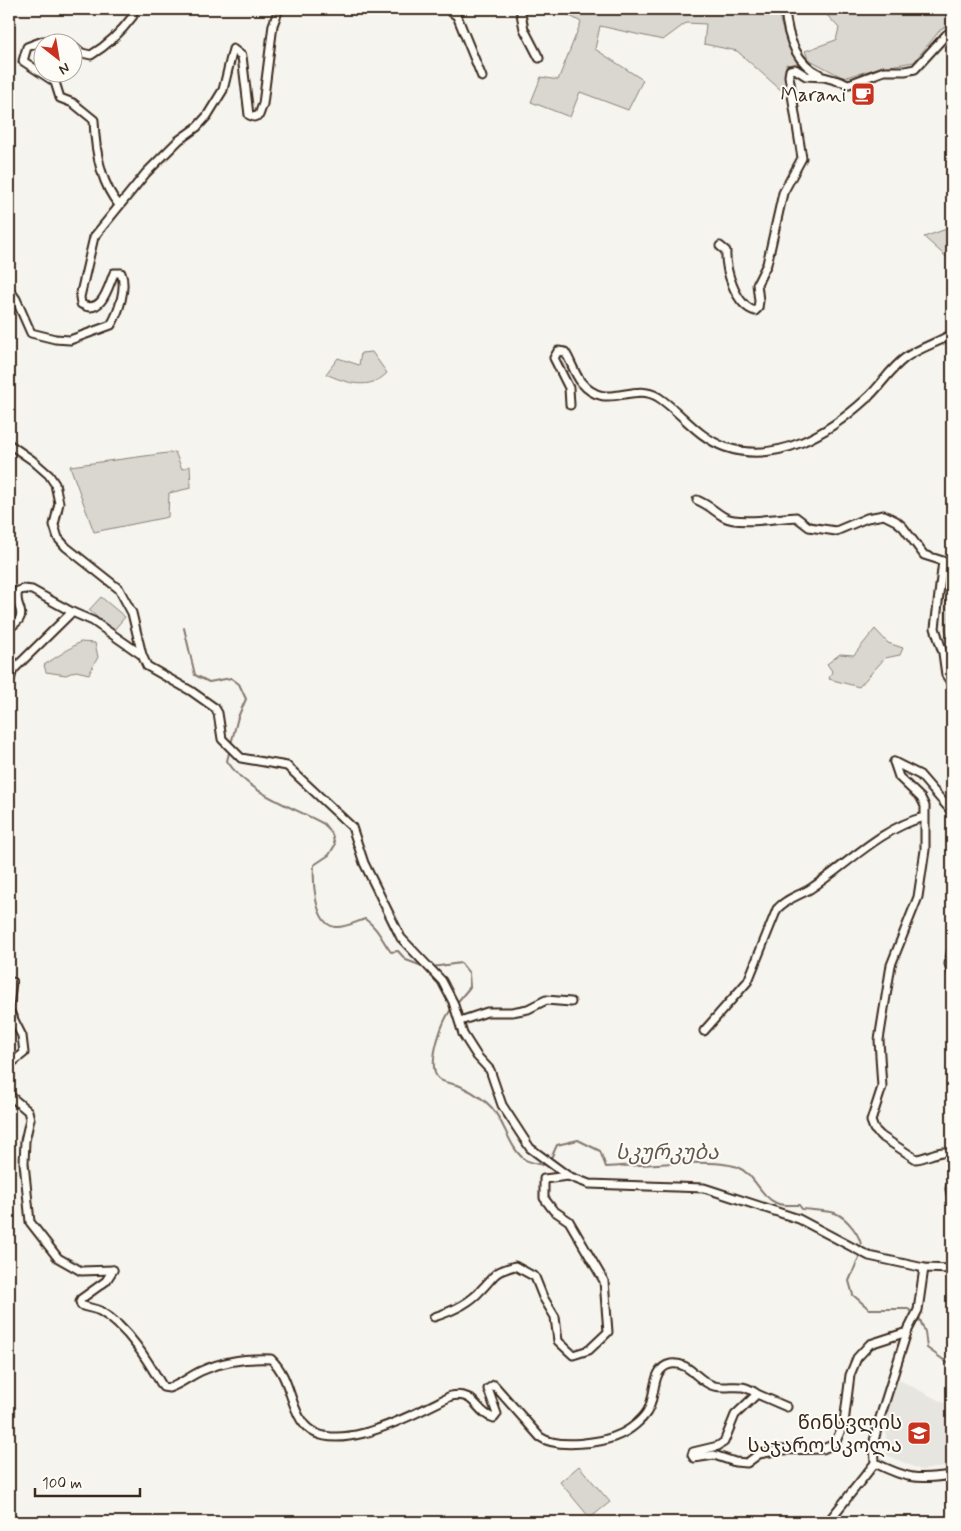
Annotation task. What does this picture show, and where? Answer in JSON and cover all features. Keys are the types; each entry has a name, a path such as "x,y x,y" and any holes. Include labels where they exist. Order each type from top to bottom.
{"street":[{"path":"82,53 91,55 121,32 133,16 132,9"},
{"path":"9,289 16,299 31,333 55,339 70,340 111,325 119,305 121,273 114,273 102,301 94,308 88,308 81,304 80,297 94,237 146,172 207,116 223,90 232,49 242,56 248,115 259,115 263,104 273,25 278,9"},
{"path":"447,9 457,16 482,77"},
{"path":"520,9 524,29 539,58"},
{"path":"785,9 786,25 799,58 809,70 824,77 849,84 884,71 914,69 952,31"},
{"path":"32,45 27,47 23,61 32,67"},
{"path":"720,246 726,251 726,261 736,293 749,310 754,311 758,308 759,302 757,284 766,264 783,193 802,158 789,76 790,70 795,70 806,76 824,77"},
{"path":"55,82 60,98 73,103 94,120 95,144 109,194 119,205"},
{"path":"570,405 568,388 554,358 558,351 564,352 569,357 581,382 590,390 605,398 639,392 658,397 685,422 725,447 751,451 790,447 827,430 867,398 892,368 906,357 952,334"},
{"path":"9,444 32,460 56,484 59,503 54,525 58,538 66,547 119,589 132,612 142,655 147,666 156,673 191,691 215,708 218,713 222,739 241,758 287,766 348,822 364,863 401,938 442,981 453,1002 463,1034 490,1070 502,1105 530,1148 568,1176 589,1184 704,1188 799,1219 869,1256 924,1268 952,1269"},
{"path":"698,500 711,506 725,518 744,520 796,517 809,527 836,531 867,518 884,515 896,521 924,555 943,561 935,628 943,653 946,675 952,684"},
{"path":"9,628 19,621 21,616 16,594 24,589 32,590 93,621 142,655"},
{"path":"9,683 13,670 72,612"},
{"path":"952,812 920,776 894,762 898,777 921,798 924,806 925,850 918,897 891,964 879,1040 882,1087 871,1121 874,1129 881,1136 916,1159 938,1152 947,1151 952,1155"},
{"path":"704,1031 748,982 777,909 782,904 809,889 896,826 924,817"},
{"path":"952,948 949,964 952,972"},
{"path":"9,983 12,982 9,1006"},
{"path":"460,1021 487,1012 512,1012 546,1000 571,1002"},
{"path":"9,1010 22,1036 24,1053 9,1064"},
{"path":"9,1095 28,1111 30,1119 25,1141 24,1163 30,1222 58,1258 82,1271 113,1270 106,1281 81,1299 81,1305 101,1312 114,1323 131,1340 163,1387 169,1388 200,1371 221,1364 251,1358 272,1359 283,1374 300,1419 305,1426 318,1434 340,1438 372,1432 459,1394 472,1400 490,1417 494,1418 497,1414 488,1389 494,1385 540,1438 548,1443 585,1443 613,1438 624,1433 647,1412 653,1398 657,1374 664,1366 672,1364 684,1366 716,1387 746,1387 787,1407"},
{"path":"434,1317 451,1312 481,1291 491,1276 500,1270 515,1266 535,1278 543,1297 555,1317 558,1341 573,1355 589,1350 608,1332 604,1281 569,1220 553,1210 544,1198 544,1179 568,1176"},
{"path":"952,1180 950,1189 952,1200"},
{"path":"828,1522 875,1463 874,1441 879,1421 907,1332 916,1314 924,1268"},
{"path":"757,1394 735,1415 724,1442 693,1452 694,1458 714,1454 735,1462 747,1463 759,1454 780,1450 823,1449 832,1445 844,1423 850,1376 857,1358 870,1344 907,1332"},
{"path":"875,1463 902,1476 924,1479 952,1475"}],"shaded area":[{"path":"557,9 779,9 784,34 807,70 786,64 791,99 737,51 704,44 706,24 686,23 663,40 600,26 595,49 643,80 628,110 580,92 570,117 531,102 541,77 558,80 581,22"},
{"path":"793,9 952,9 952,22 940,30 914,62 878,68 844,78 808,59 805,51 836,40 839,28 823,11 793,12"},
{"path":"952,227 952,262 924,237"},
{"path":"372,352 387,373 380,379 366,384 358,384 326,374 338,358 359,365 361,353"},
{"path":"175,452 182,469 190,466 191,488 169,493 168,517 94,532 70,466"},
{"path":"952,561 952,646 945,629 948,568"},
{"path":"101,597 125,617 113,631 89,610"},
{"path":"875,629 888,643 903,648 900,655 885,658 859,687 829,679 832,671 827,664 840,654 854,655"},
{"path":"80,642 95,643 98,657 89,674 76,671 66,675 46,672 44,665"},
{"name":"წინსვლის საჯარო სკოლა","path":"899,1380 952,1407 952,1466 921,1470 887,1455 885,1412"},
{"path":"579,1466 610,1502 590,1518 560,1482"}],"waterway":[{"name":"სკურკუბა","path":"184,628 195,675 209,682 231,678 239,684 246,699 238,717 231,744"},
{"name":"სკურკუბა","path":"230,749 227,761 246,782 271,798 324,824 332,834 335,845 329,855 314,865 316,901 323,918 328,924 335,927 347,926 365,919 377,930 391,952 398,951 406,960 425,967"},
{"name":"სკურკუბა","path":"432,967 461,963 469,973 470,987 455,1005"},
{"name":"სკურკუბა","path":"452,1008 444,1021 438,1039 434,1058 435,1073 440,1080 468,1090 489,1105 496,1114 514,1148 526,1160 543,1165 552,1156 557,1145 578,1140 600,1151 606,1167 693,1163 726,1164 743,1170 765,1195 776,1203 799,1205 802,1209 827,1211 840,1215 857,1234 861,1250"},
{"name":"სკურკუბა","path":"860,1255 849,1281 853,1295 869,1309 908,1309 914,1313"},
{"name":"სკურკუბა","path":"918,1315 925,1332 927,1348 952,1366"}],"place":[{"name":"Marani","path":"863,94"},
{"name":"წინსვლის საჯარო სკოლა","path":"919,1433"}]}
